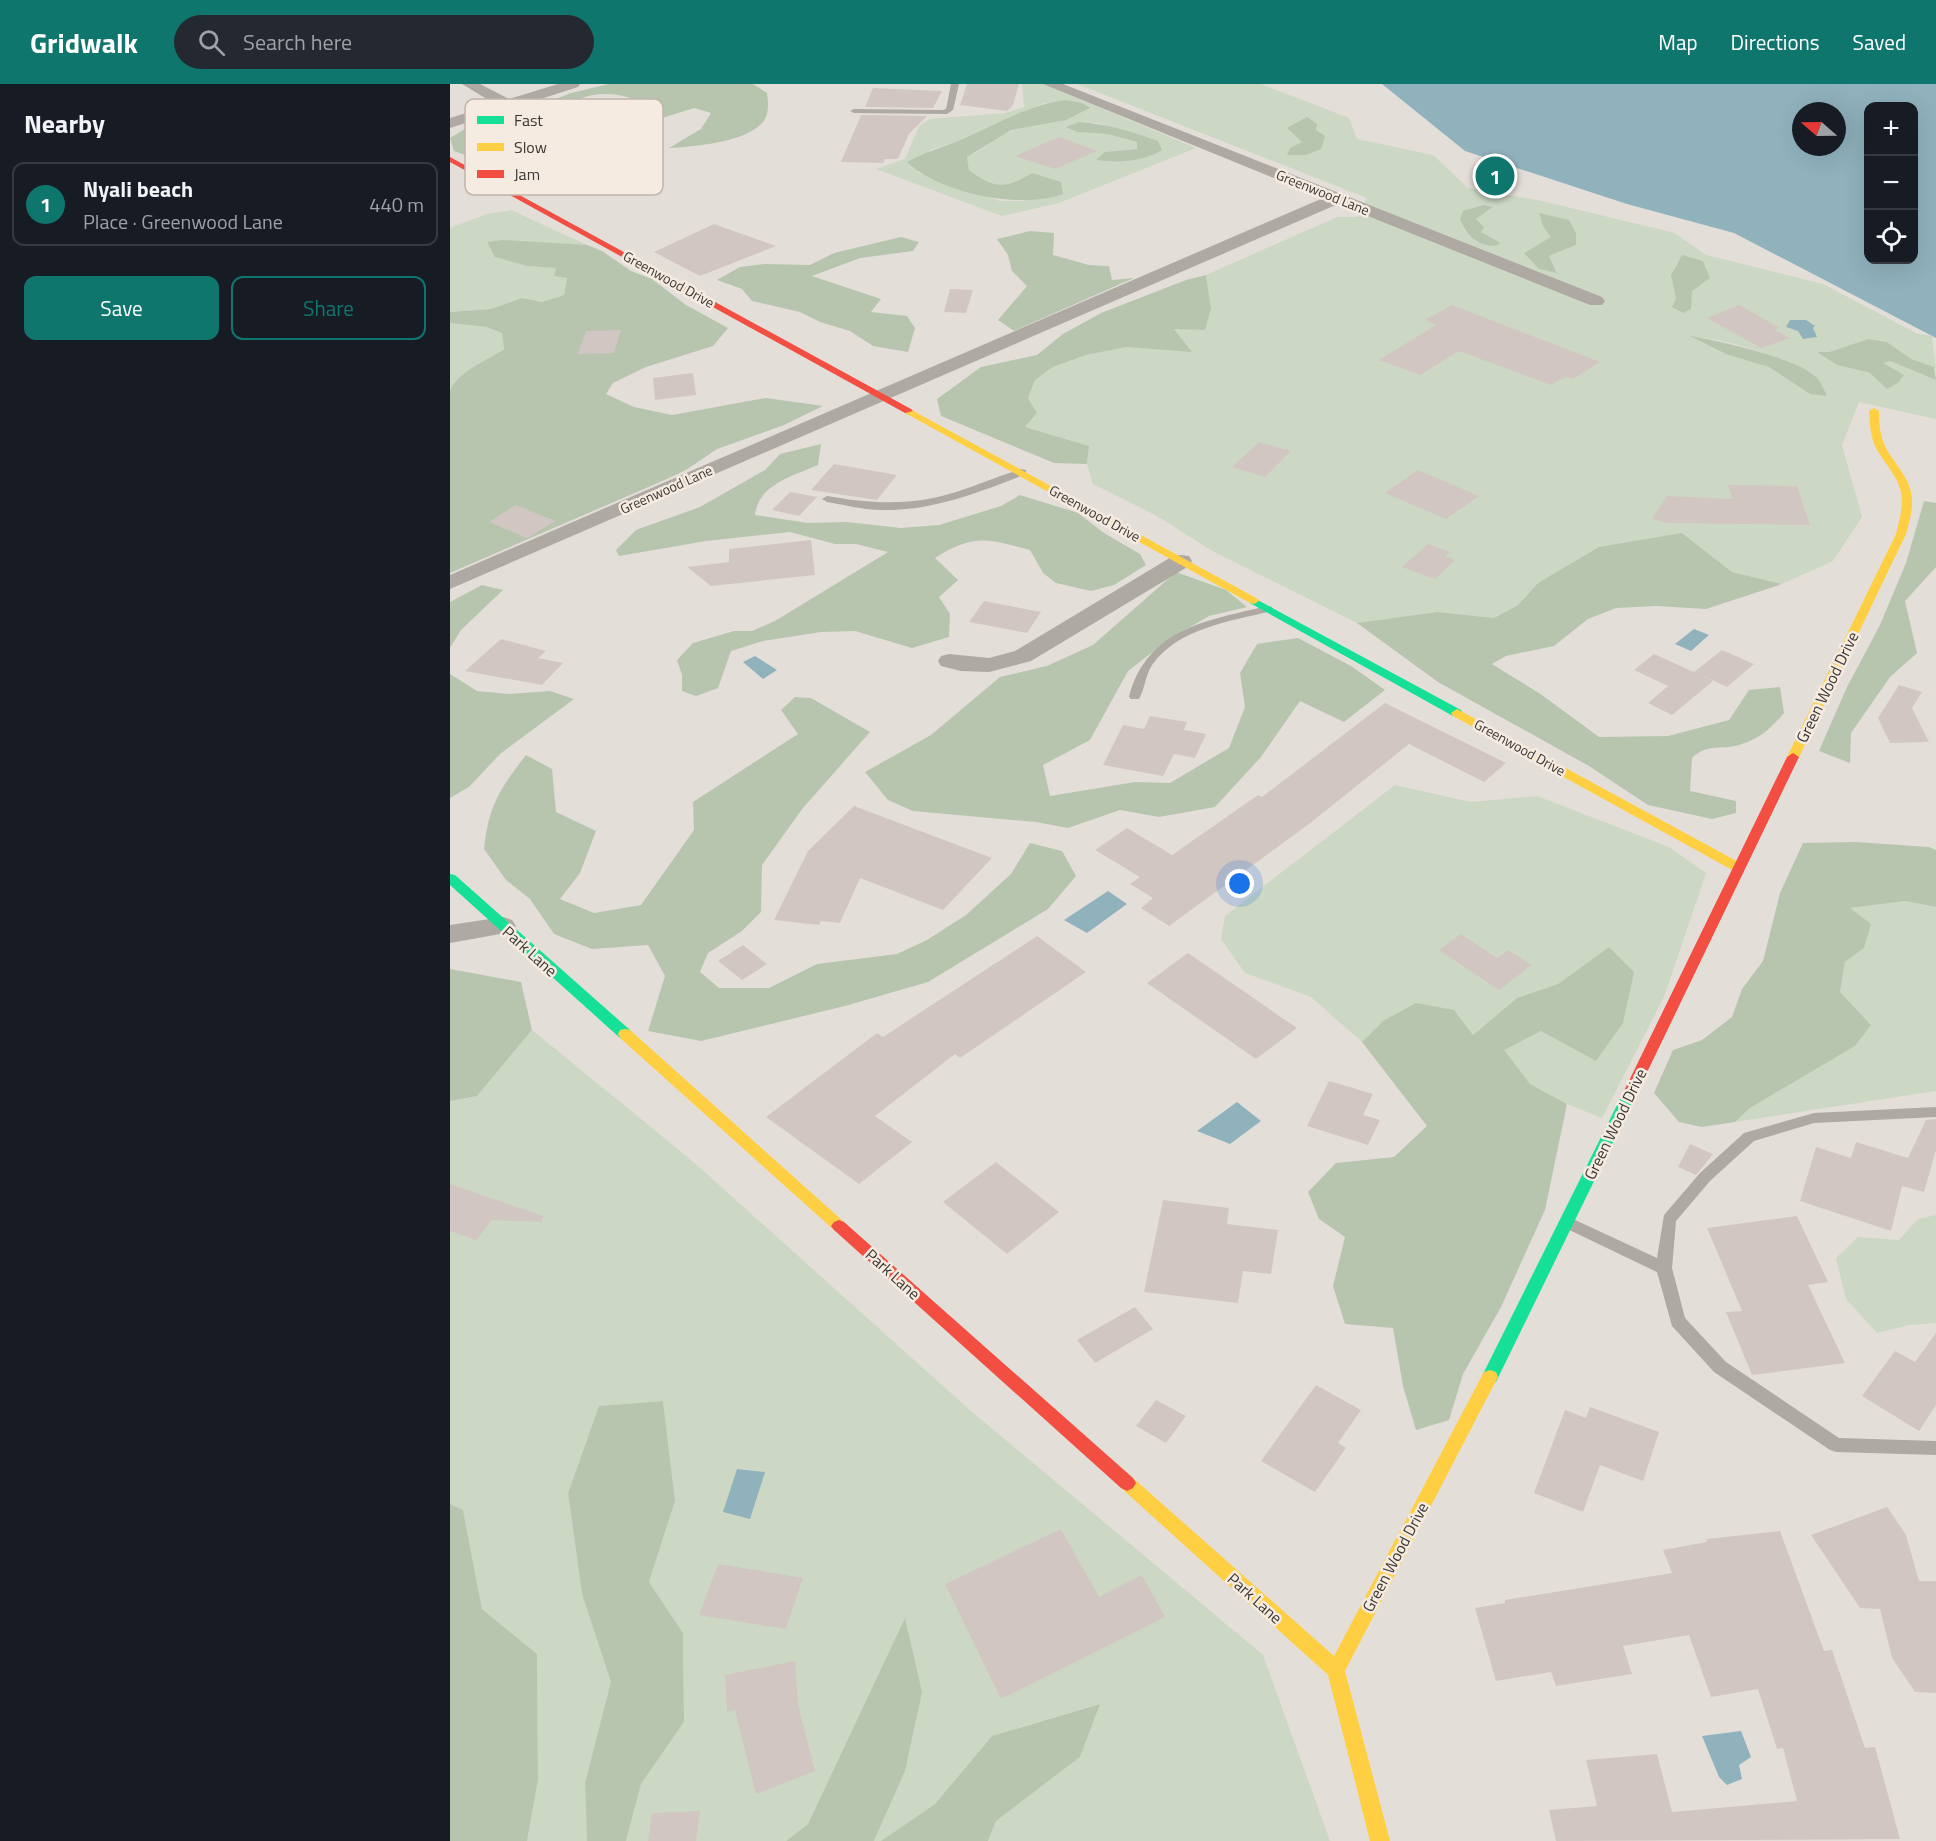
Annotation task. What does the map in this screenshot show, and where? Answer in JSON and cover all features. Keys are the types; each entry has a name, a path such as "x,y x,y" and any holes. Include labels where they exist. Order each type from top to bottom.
{"street":[{"path":"469,84 498,99"},
{"path":"524,99 573,84"},
{"name":"Greenwood Lane","path":"1050,84 1596,301"},
{"path":"450,123 465,118"},
{"name":"Greenwood Drive","path":"450,159 465,167"},
{"name":"Greenwood Drive","path":"516,195 1739,867"},
{"name":"Greenwood Lane","path":"450,583 1338,198"},
{"name":"Green Wood Drive","path":"1336,1670 1524,1312 1906,521 1909,500 1906,487 1874,438 1871,425 1874,411"},
{"path":"949,661 989,665 1023,656 1181,561"},
{"name":"Park Lane","path":"450,878 1336,1670"},
{"path":"450,934 503,926"},
{"path":"1336,1670 1380,1841"}],"lane":[{"path":"854,111 944,112 949,110 955,84"},
{"path":"827,500 873,506 914,506 954,497 1022,472"},
{"path":"1135,697 1148,663 1174,640 1222,621 1268,609"},
{"path":"1936,1112 1814,1118 1749,1137 1705,1177 1669,1219 1664,1268 1678,1320 1720,1366 1836,1445 1936,1448"},
{"path":"1567,1222 1664,1268"}],"green space":[{"path":"609,84 753,84 767,93 768,111 760,125 737,138 669,148 701,129 711,113 694,108 663,118 663,99 632,99 612,94 592,95 581,99 556,99"},
{"path":"1022,84 1044,84 1196,148 1059,203 1002,216 876,169 905,159 919,126 930,119 1005,113 1024,107","holes":["1045,103 1090,108 1071,116 1012,130 967,157 969,170 993,184 1007,184 1032,173 1024,201 1000,201 917,172 930,150 959,141","1079,122 1099,123 1162,150 1111,162 1105,152 1137,149 1137,142 1107,134 1077,132 1067,127"]},
{"path":"1077,84 1261,84 1349,118 1357,139 1433,155 1468,188 1542,201 1675,233 1706,255 1823,284 1916,333 1932,336 1936,369 1911,359 1887,342 1868,339 1829,352 1837,365 1870,373 1887,388 1882,362 1890,361 1936,380 1936,419 1859,402 1842,445 1862,517 1833,561 1782,584 1732,572 1682,533 1538,583 1518,605 1494,618 1437,612 1357,623 1214,552 1157,516 1093,484 1087,464 1089,446 1025,427 1037,413 1028,398 1035,380 1053,367 1086,355 1127,347 1191,351 1173,328 1211,308 1206,275 1337,217 1358,217 1367,198","holes":["1492,208 1476,219 1481,232 1501,243 1477,242 1464,230 1460,219","1552,237 1576,245 1549,256 1557,272 1525,252","1682,256 1703,261 1700,283 1673,307 1676,298 1674,268","1692,337 1740,345 1816,376 1810,394 1769,367"]},
{"path":"1066,100 1082,103 1090,108 1066,120 1011,130 967,157 969,170 993,184 1007,184 1032,173 1061,182 1063,194 1025,200 981,196 939,182 921,173 907,162 1000,121 1039,106"},
{"path":"1307,117 1317,124 1316,130 1325,136 1321,149 1306,155 1287,155 1290,148 1302,142 1287,128"},
{"path":"1079,122 1129,131 1158,141 1162,150 1130,161 1096,160 1105,152 1137,149 1137,142 1107,134 1077,132 1066,127"},
{"path":"465,129 465,155 454,151 450,138"},
{"path":"1483,205 1493,207 1476,219 1484,227 1481,232 1501,243 1495,246 1483,244 1473,238 1465,230 1460,219 1463,211"},
{"path":"511,210 587,245 487,242 496,257 527,266 557,268 567,278 564,295 542,302 522,298 491,309 450,312 450,228 487,214"},
{"path":"1539,213 1569,220 1576,233 1576,245 1549,256 1557,273 1539,269 1524,253 1551,237 1543,226"},
{"path":"1030,231 1054,233 1053,255 1089,265 1109,266 1112,280 1134,278 1014,331 998,320 1027,286 1012,271 1008,255 997,239"},
{"path":"901,237 919,242 913,251 860,258 812,276 881,299 871,312 907,316 915,328 908,352 873,346 850,331 820,322 800,312 752,301 742,289 717,280 740,267 765,264 810,265 834,253"},
{"path":"503,240 587,245 602,251 631,271 652,279 686,305 728,328 713,346 646,367 613,383 606,394 634,407 672,415 766,398 823,406 784,425 717,449 686,470 450,573 450,390 467,371 504,349 502,333 486,327 450,323 450,312 491,309 522,298 542,302 564,295 567,278 554,276 556,268 527,266 495,257 487,242"},
{"path":"1682,255 1703,261 1710,278 1692,291 1691,309 1683,313 1672,307 1676,298 1671,275"},
{"path":"1206,275 1211,308 1205,330 1174,329 1192,352 1127,347 1086,355 1053,367 1035,380 1028,398 1037,413 1025,427 1089,446 1087,464 1054,463 941,416 937,399 981,367 1037,355 1063,334 1101,313 1186,280"},
{"path":"450,323 486,327 502,333 504,349 467,371 450,390"},
{"path":"1690,336 1774,356 1805,369 1815,376 1827,396 1810,394 1769,367 1726,354"},
{"path":"1868,339 1887,342 1911,359 1934,367 1936,380 1890,361 1883,363 1904,375 1898,383 1887,389 1870,373 1837,365 1817,352 1829,352"},
{"path":"821,444 818,465 788,477 770,488 758,504 755,515 808,523 847,522 901,528 939,525 1001,506 1020,495 1078,513 1104,533 1140,554 1146,565 1114,585 1091,591 1056,583 1043,573 1030,550 992,541 971,542 935,558 958,580 939,597 950,614 949,637 912,648 855,631 821,632 763,641 731,651 718,688 696,696 682,691 682,675 677,660 693,643 734,631 752,631 775,621 888,552 856,544 835,544 790,532 706,541 619,556 616,550 636,530 700,507 765,470 780,454"},
{"path":"1924,501 1936,503 1936,567 1905,601 1917,653 1890,677 1851,733 1850,763 1819,751 1847,687 1880,625 1906,563"},
{"path":"1682,533 1732,572 1782,584 1706,609 1656,606 1616,608 1588,619 1554,646 1506,656 1492,664 1542,695 1599,737 1668,736 1729,720 1749,690 1780,687 1784,713 1765,732 1742,744 1710,748 1692,758 1690,791 1736,801 1736,813 1712,819 1648,805 1589,766 1438,682 1357,623 1437,612 1494,618 1518,605 1538,583 1599,547"},
{"path":"1176,572 1226,590 1247,607 1209,616 1168,640 1128,671 1090,740 1043,765 1050,796 1135,782 1170,783 1229,748 1245,707 1240,673 1257,644 1298,638 1351,666 1385,690 1344,722 1300,701 1261,757 1215,807 1159,817 1120,810 1068,828 1036,822 913,811 888,800 865,772 931,735 1000,677 1047,666 1093,645"},
{"path":"482,585 503,590 461,630 450,648 450,602"},
{"path":"450,674 477,691 509,694 550,691 574,699 500,754 469,787 450,798"},
{"path":"795,697 811,698 870,732 803,808 762,865 761,912 742,931 708,953 700,972 719,988 769,988 817,964 897,954 927,940 966,915 1011,874 1030,843 1062,851 1076,876 1048,909 928,982 845,1006 701,1041 648,1031 665,976 648,945 592,949 554,934 530,899 506,880 484,849 492,809 502,789 526,755 552,769 556,812 596,831 580,873 560,899 594,913 641,905 694,830 693,802 798,734 781,710"},
{"path":"1395,785 1471,802 1537,796 1669,847 1706,873 1664,997 1602,1118 1567,1104 1530,1084 1503,1050 1541,1031 1597,1061 1609,947 1558,984 1517,998 1473,1035 1383,1021 1362,1042 1311,997 1245,973 1221,939 1225,916"},
{"path":"1856,842 1929,847 1936,850 1936,907 1905,901 1850,908 1871,924 1864,948 1845,962 1840,992 1871,1025 1855,1046 1750,1108 1735,1122 1702,1127 1679,1122 1654,1093 1673,1050 1702,1040 1732,1017 1742,989 1763,961 1780,893 1803,843"},
{"path":"1905,901 1936,907 1936,1091 1735,1122 1750,1108 1855,1046 1870,1024 1840,992 1845,962 1864,948 1849,908"},
{"path":"1609,947 1634,972 1623,1023 1596,1061 1541,1031 1504,1050 1530,1084 1567,1104 1545,1210 1501,1307 1463,1374 1449,1420 1416,1430 1403,1386 1393,1328 1345,1324 1333,1286 1345,1237 1319,1219 1308,1192 1336,1163 1394,1157 1427,1126 1362,1042 1383,1021 1416,1003 1454,1010 1473,1035 1517,998 1558,984"},
{"path":"450,969 521,982 532,1030 477,1096 450,1101"},
{"path":"532,1030 690,1159 971,1411 1263,1655 1330,1841 988,1841 996,1821 1080,1757 1099,1704 992,1736 935,1804 881,1841 874,1841 905,1771 905,1619 808,1824 786,1841 626,1841 641,1784 684,1722 683,1633 649,1582 675,1501 663,1401 599,1406 568,1493 582,1594 612,1682 585,1783 587,1841 527,1841 538,1780 537,1654 482,1609 463,1510 450,1504 450,1101 477,1096"},
{"path":"1936,1215 1936,1323 1909,1325 1877,1333 1846,1299 1836,1258 1858,1237 1899,1240 1918,1219"},
{"path":"663,1401 675,1501 649,1582 683,1633 684,1722 641,1784 626,1841 587,1841 585,1783 611,1682 582,1594 568,1493 599,1406"},
{"path":"450,1504 463,1510 482,1609 537,1654 538,1780 527,1841 450,1841"},
{"path":"905,1618 922,1692 905,1771 874,1841 786,1841 808,1824"},
{"path":"1100,1704 1080,1757 996,1821 988,1841 881,1841 935,1804 992,1736"}],"water":[{"path":"1382,84 1936,84 1936,338 1734,233 1627,204 1465,151"},
{"path":"1790,320 1806,320 1815,326 1813,328 1817,337 1803,339 1798,331 1786,327"},
{"path":"1694,629 1709,635 1691,651 1675,644"},
{"path":"755,656 777,670 763,679 743,662"},
{"path":"1108,891 1127,904 1087,933 1064,920"},
{"path":"1237,1102 1261,1121 1230,1144 1197,1131"},
{"path":"737,1469 765,1472 750,1519 723,1512"},
{"path":"1741,1731 1751,1757 1739,1765 1742,1779 1727,1785 1719,1777 1702,1736"}],"building":[{"path":"967,84 1019,84 1013,105 1007,111 960,105"},
{"path":"873,88 942,91 933,108 865,107"},
{"path":"861,115 927,116 909,134 898,159 885,159 883,163 841,162"},
{"path":"1059,137 1097,151 1055,169 1015,156"},
{"path":"714,224 776,246 700,276 654,252"},
{"path":"950,289 973,290 966,313 944,312"},
{"path":"1452,305 1600,362 1573,379 1566,377 1551,385 1459,351 1420,375 1379,360 1436,325 1425,320"},
{"path":"1739,305 1780,328 1775,330 1790,338 1761,348 1707,318"},
{"path":"621,330 614,353 578,354 586,331"},
{"path":"693,373 696,395 655,400 653,378"},
{"path":"1259,442 1291,451 1265,477 1232,467"},
{"path":"834,464 897,475 877,500 811,490"},
{"path":"1418,470 1479,496 1446,519 1385,493"},
{"path":"1728,485 1797,486 1810,525 1668,523 1652,519 1667,496 1733,499"},
{"path":"790,492 817,497 799,516 772,510"},
{"path":"516,505 555,521 527,538 489,522"},
{"path":"811,540 815,575 711,586 687,567 729,562 729,549"},
{"path":"1428,544 1450,552 1445,556 1455,560 1435,579 1402,567"},
{"path":"984,601 1041,612 1027,633 969,622"},
{"path":"501,639 546,651 538,658 563,663 542,685 465,671"},
{"path":"1722,650 1754,664 1727,687 1701,675 1713,681 1672,715 1648,703 1668,686 1634,670 1654,654 1694,672"},
{"path":"1899,685 1922,692 1912,708 1929,742 1890,743 1878,718"},
{"path":"1385,703 1506,763 1484,782 1409,744 1309,824 1169,926 1141,908 1153,898 1130,884 1140,877 1095,850 1127,828 1172,855 1258,795 1262,797"},
{"path":"1150,716 1187,722 1184,730 1206,734 1195,758 1174,754 1163,776 1103,765 1123,725 1144,729"},
{"path":"854,806 992,858 943,910 860,878 840,923 821,921 819,925 774,920 808,851"},
{"path":"1461,934 1497,958 1508,950 1532,965 1499,990 1439,950"},
{"path":"1037,936 1086,972 960,1058 955,1054 875,1116 912,1142 859,1184 766,1117 877,1033 883,1037"},
{"path":"743,945 767,964 742,980 718,961"},
{"path":"1188,953 1297,1028 1256,1059 1147,983"},
{"path":"1329,1081 1373,1094 1363,1115 1380,1120 1368,1145 1307,1126"},
{"path":"1936,1119 1936,1150 1924,1192 1902,1186 1891,1231 1800,1201 1816,1147 1851,1158 1856,1142 1908,1158 1926,1120"},
{"path":"1690,1144 1713,1154 1696,1175 1678,1167"},
{"path":"996,1162 1059,1212 1007,1254 943,1202"},
{"path":"450,1184 543,1216 542,1222 492,1220 476,1240 450,1231"},
{"path":"1163,1200 1229,1208 1227,1224 1278,1230 1271,1274 1243,1271 1238,1303 1144,1292"},
{"path":"1797,1216 1828,1282 1808,1285 1845,1363 1752,1375 1726,1312 1742,1311 1707,1228"},
{"path":"1135,1307 1153,1329 1095,1363 1077,1340"},
{"path":"1936,1333 1936,1405 1919,1431 1862,1396 1895,1351 1915,1362"},
{"path":"1316,1385 1361,1410 1338,1443 1346,1448 1315,1492 1261,1461"},
{"path":"1156,1400 1186,1416 1166,1443 1136,1426"},
{"path":"1590,1407 1659,1432 1643,1481 1600,1465 1583,1512 1534,1493 1565,1410 1586,1418"},
{"path":"1887,1507 1906,1535 1919,1581 1936,1581 1936,1693 1915,1692 1892,1658 1880,1609 1860,1608 1811,1535"},
{"path":"1061,1529 1099,1597 1142,1575 1165,1617 1001,1699 945,1584"},
{"path":"1780,1531 1824,1651 1832,1650 1865,1748 1875,1747 1900,1839 1556,1841 1549,1810 1597,1806 1586,1760 1657,1754 1672,1812 1797,1801 1783,1748 1777,1749 1758,1689 1711,1697 1689,1635 1623,1646 1632,1674 1556,1686 1551,1672 1496,1681 1475,1608 1505,1603 1505,1600 1672,1573 1663,1550 1707,1542 1706,1539"},
{"path":"718,1564 803,1578 786,1629 699,1615"},
{"path":"795,1661 798,1705 815,1771 756,1794 735,1710 727,1712 725,1675"},
{"path":"700,1811 696,1841 648,1841 652,1813"}],"traffic: fast":[{"path":"1254,601 1457,713"},
{"path":"450,878 625,1034"},
{"path":"1490,1377 1632,1089"}],"traffic: slow":[{"path":"908,411 1254,601"},
{"path":"1793,757 1901,534 1907,511 1907,494 1902,480 1880,445 1875,430 1874,411"},
{"path":"1457,713 1739,868"},
{"path":"625,1034 839,1226"},
{"path":"1380,1841 1336,1670 1490,1377"},
{"path":"1127,1483 1336,1670"}],"traffic: jam":[{"path":"450,159 465,167"},
{"path":"515,195 908,411"},
{"path":"1632,1089 1793,757"},
{"path":"839,1226 1127,1483"}],"place":[{"name":"Nyali beach","path":"1495,176"}]}
